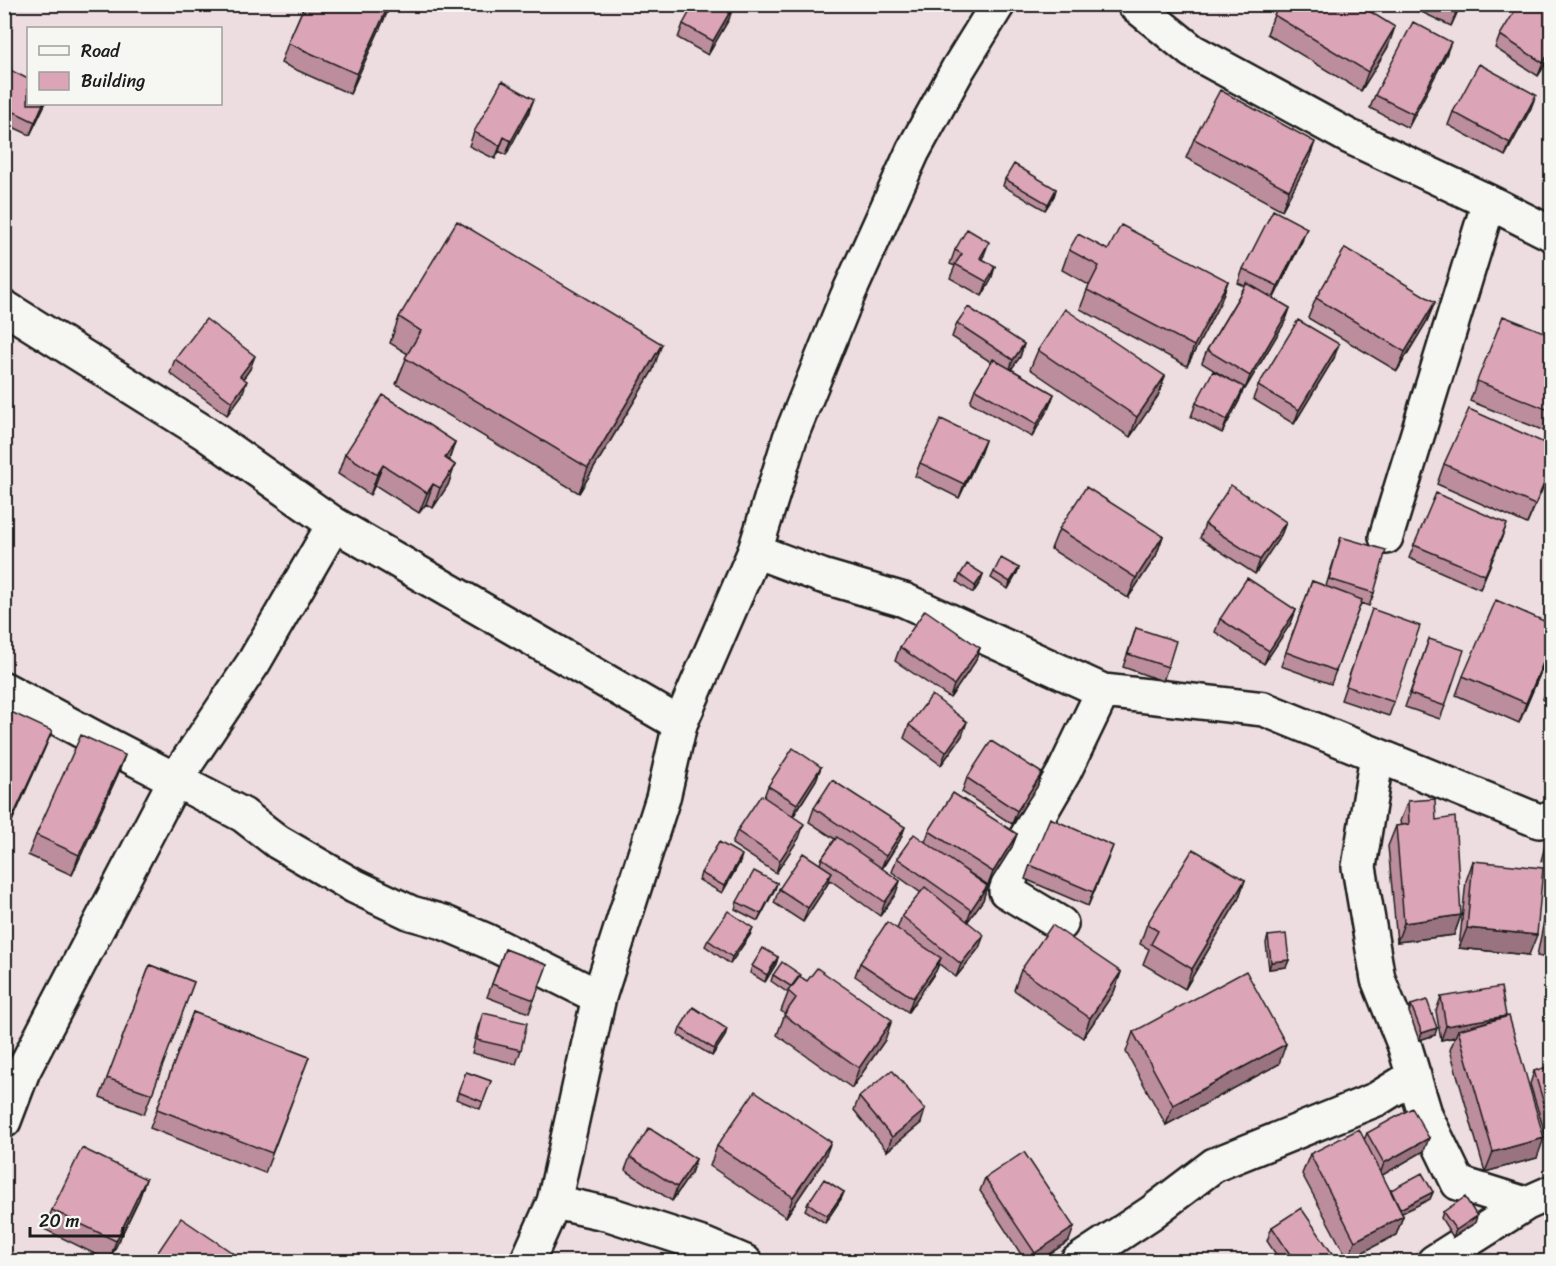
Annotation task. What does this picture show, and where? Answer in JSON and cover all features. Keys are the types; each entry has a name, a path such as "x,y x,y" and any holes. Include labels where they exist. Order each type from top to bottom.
{"street":[{"path":"527,1262 554,1202 599,997 663,798 680,724 755,551 790,438 852,286 913,151 958,69 998,4"},
{"path":"1134,4 1192,51 1348,136 1489,202 1551,234"},
{"path":"1386,537 1489,202"},
{"path":"4,307 205,433 334,524 680,724"},
{"path":"4,1121 14,1065 175,780 255,662 334,524"},
{"path":"755,551 822,576 904,600 1103,691 1264,709 1539,821 1551,819"},
{"path":"4,689 243,815 278,842 354,886 411,913 443,922 487,941 599,997"},
{"path":"1061,924 1006,891 1024,841 1064,772 1103,691"},
{"path":"1377,755 1359,867 1378,979 1404,1044 1426,1117 1458,1183 1538,1198"},
{"path":"1077,1262 1151,1213 1214,1165 1377,1099 1414,1076"},
{"path":"1434,1262 1538,1198"},
{"path":"554,1202 609,1214 705,1245 745,1262"}],"building":[{"path":"305,4 389,4 357,74 288,43"},
{"path":"694,4 734,5 713,41 683,24"},
{"path":"1280,4 1358,4 1395,27 1368,72 1274,15"},
{"path":"1439,4 1460,4 1456,13"},
{"path":"1519,4 1551,4 1551,50 1543,63 1500,35"},
{"path":"1413,22 1451,42 1413,114 1375,95"},
{"path":"1479,64 1536,95 1510,143 1453,112"},
{"path":"4,67 27,78 27,105 43,105 35,122 4,107"},
{"path":"502,81 534,99 511,141 504,137 500,146 474,132"},
{"path":"1220,90 1315,142 1289,190 1194,139"},
{"path":"1014,164 1056,189 1048,204 1005,179"},
{"path":"1273,210 1307,228 1278,286 1243,269"},
{"path":"457,221 662,344 588,468 405,358 421,331 399,317"},
{"path":"1121,225 1228,281 1194,346 1087,290 1099,266 1069,250 1078,234 1108,250"},
{"path":"967,229 989,242 980,258 995,266 987,282 955,264 962,254 955,250"},
{"path":"1345,248 1435,302 1405,352 1316,298"},
{"path":"1247,283 1290,308 1250,376 1207,350"},
{"path":"968,307 1024,344 1013,360 957,323"},
{"path":"1065,309 1165,376 1137,417 1038,350"},
{"path":"1503,316 1551,335 1551,411 1477,381"},
{"path":"206,319 255,356 240,376 247,381 232,402 175,359"},
{"path":"1298,320 1339,344 1299,410 1258,386"},
{"path":"993,359 1054,394 1037,424 975,389"},
{"path":"1213,371 1244,387 1227,420 1196,403"},
{"path":"383,395 455,442 445,458 455,465 440,488 433,484 427,493 383,465 377,475 345,454"},
{"path":"1469,409 1551,446 1551,467 1535,505 1444,464"},
{"path":"941,419 985,440 964,484 920,463"},
{"path":"1231,485 1286,522 1260,560 1205,524"},
{"path":"1086,487 1163,536 1136,578 1059,529"},
{"path":"1436,493 1507,524 1485,575 1414,545"},
{"path":"1341,537 1386,550 1374,593 1329,579"},
{"path":"1001,558 1019,568 1010,582 994,572"},
{"path":"967,564 983,574 975,586 960,575"},
{"path":"1247,578 1296,610 1269,651 1220,619"},
{"path":"1312,581 1362,600 1336,671 1286,652"},
{"path":"1496,600 1551,624 1551,644 1526,703 1463,676"},
{"path":"1372,609 1420,626 1394,702 1346,686"},
{"path":"925,610 980,648 954,685 900,647"},
{"path":"1136,628 1176,641 1168,667 1128,654"},
{"path":"1429,639 1464,650 1445,706 1410,694"},
{"path":"932,695 967,722 946,752 909,725"},
{"path":"11,712 52,731 10,823 4,820 4,727"},
{"path":"81,735 125,755 79,855 36,835"},
{"path":"991,741 1042,773 1017,811 967,778"},
{"path":"793,748 821,767 797,804 768,786"},
{"path":"832,780 905,827 886,856 814,808"},
{"path":"953,793 1017,834 993,872 929,831"},
{"path":"761,795 804,824 780,860 737,831"},
{"path":"1435,799 1436,820 1455,817 1461,915 1404,923 1396,826 1409,824 1408,801"},
{"path":"1050,818 1113,846 1093,892 1030,865"},
{"path":"1551,826 1551,849 1546,847"},
{"path":"914,834 987,886 971,910 897,858"},
{"path":"837,837 900,881 885,902 822,858"},
{"path":"719,842 742,855 724,886 701,873"},
{"path":"1193,849 1245,880 1192,969 1151,944 1158,931 1147,924"},
{"path":"803,853 832,872 808,908 779,889"},
{"path":"1473,861 1543,868 1537,935 1467,928"},
{"path":"754,871 777,883 761,914 737,902"},
{"path":"925,887 984,935 961,964 902,916"},
{"path":"1551,900 1551,938 1544,936"},
{"path":"728,911 753,928 732,957 708,940"},
{"path":"887,922 941,958 913,998 860,963"},
{"path":"1052,925 1121,972 1090,1018 1021,970"},
{"path":"1286,934 1289,960 1271,962 1268,936"},
{"path":"763,948 778,957 767,975 752,966"},
{"path":"505,949 547,965 534,1000 492,984"},
{"path":"782,962 801,975 792,987 773,975"},
{"path":"150,965 194,982 152,1094 107,1078"},
{"path":"817,968 892,1020 859,1068 784,1015 796,998 788,991 799,976 807,981"},
{"path":"1246,971 1286,1044 1173,1105 1133,1032"},
{"path":"1501,987 1506,1016 1446,1026 1441,997"},
{"path":"1427,1000 1437,1028 1422,1033 1411,1005"},
{"path":"693,1007 727,1029 714,1049 680,1028"},
{"path":"193,1012 309,1057 272,1153 157,1109"},
{"path":"483,1013 527,1023 521,1050 477,1040"},
{"path":"1509,1016 1544,1138 1493,1152 1458,1030"},
{"path":"1551,1066 1551,1126 1534,1071"},
{"path":"892,1070 925,1110 892,1137 859,1097"},
{"path":"466,1072 491,1081 483,1102 458,1092"},
{"path":"755,1091 831,1142 793,1197 717,1146"},
{"path":"1412,1108 1429,1138 1384,1163 1367,1133"},
{"path":"649,1128 696,1159 677,1187 630,1157"},
{"path":"1359,1129 1403,1216 1355,1241 1310,1154"},
{"path":"82,1148 146,1179 116,1241 52,1210"},
{"path":"1024,1152 1074,1227 1035,1253 985,1178"},
{"path":"1422,1173 1433,1192 1400,1209 1391,1190"},
{"path":"824,1179 844,1192 827,1216 808,1203"},
{"path":"1465,1197 1477,1216 1456,1230 1443,1212"},
{"path":"1301,1208 1338,1262 1295,1262 1272,1227"},
{"path":"181,1218 246,1262 165,1262 156,1255"}]}
